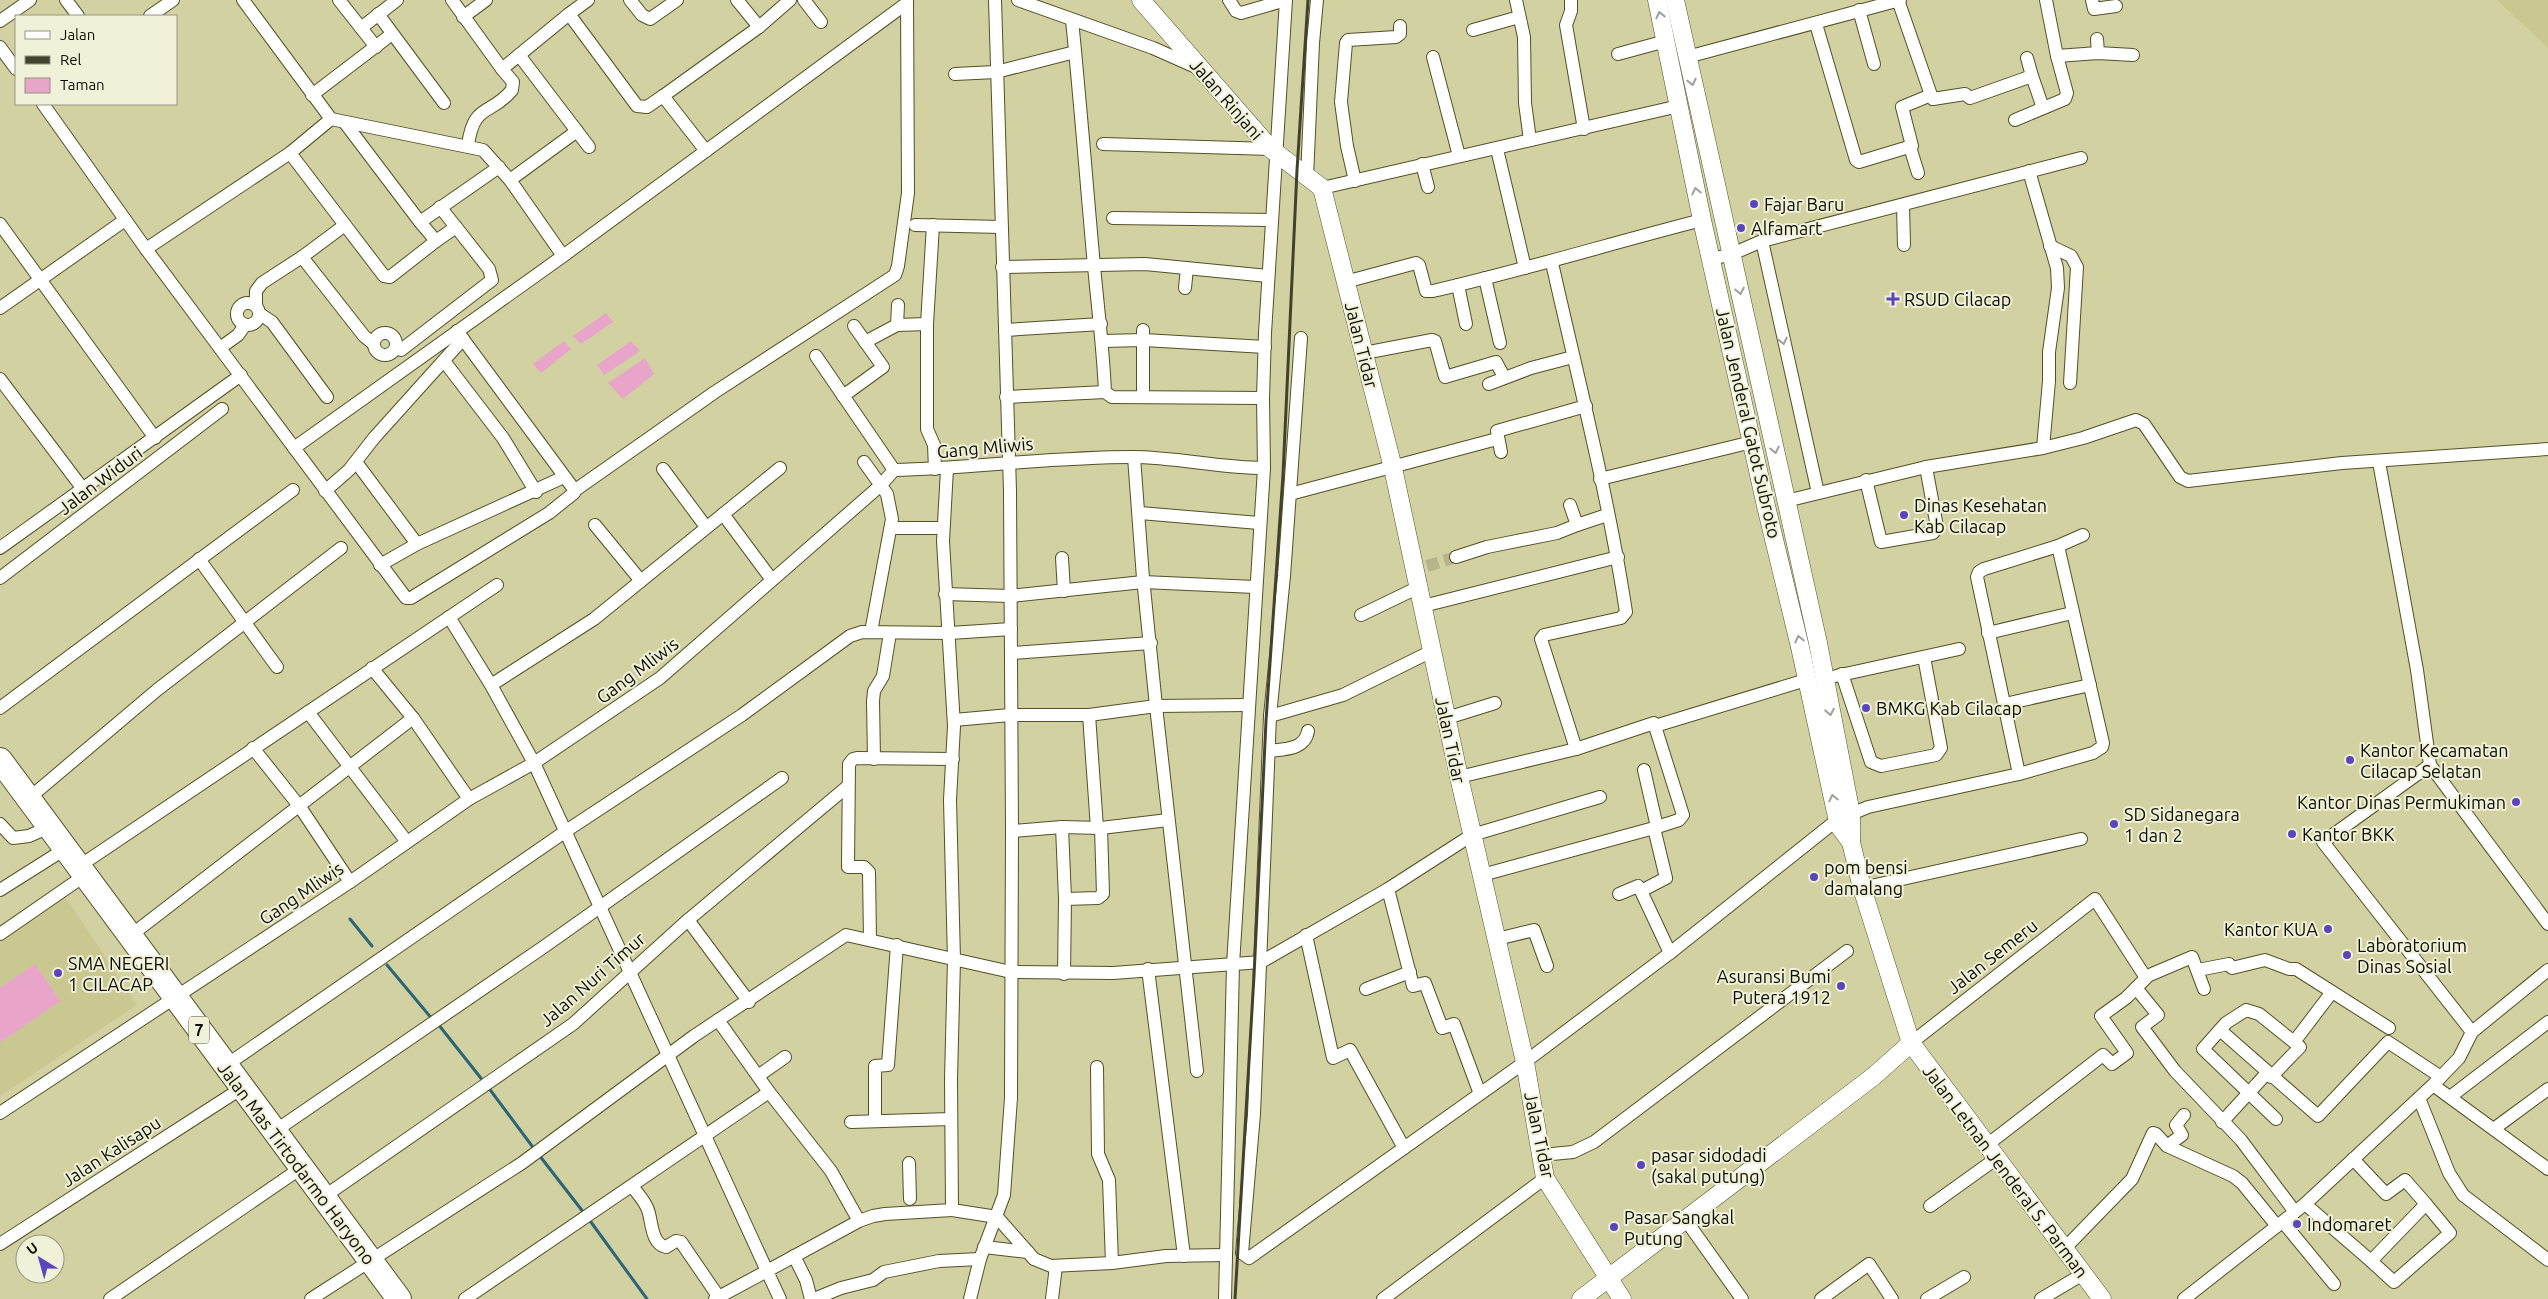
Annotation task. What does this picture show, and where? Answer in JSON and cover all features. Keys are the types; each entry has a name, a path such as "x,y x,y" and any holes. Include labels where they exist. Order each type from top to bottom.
{"highway":[{"name":"Jalan Mas Tirtodarmo Haryono","path":"0,760 275,1131 322,1198 399,1299"}],"main road":[{"name":"Jalan Rinjani","path":"1142,0 1274,151 1322,188"},
{"name":"Jalan Jenderal Gatot Subroto","path":"1656,0 1702,220 1806,680 1862,888 1911,1043"},
{"name":"Jalan Jenderal Gatot Subroto","path":"1675,0 1824,680 1844,817"},
{"name":"Jalan Tidar","path":"1322,188 1393,468 1421,568 1419,587 1432,651 1472,835 1525,1062 1546,1178 1607,1279 1622,1299"},
{"path":"1766,506 1786,501"},
{"path":"1581,1299 1874,1076 1911,1043"},
{"name":"Jalan Letnan Jenderal S. Parman","path":"1911,1043 2102,1299"}],"street":[{"path":"0,21 30,0"},
{"path":"66,0 77,15"},
{"path":"151,15 173,0"},
{"path":"243,0 331,119 483,150 510,180 563,256"},
{"path":"340,0 376,47"},
{"path":"361,28 397,0"},
{"path":"452,0 513,82 512,90 478,115 473,123 468,146"},
{"path":"463,17 486,0"},
{"path":"502,69 588,0"},
{"path":"630,0 642,15 650,19 677,0"},
{"path":"737,0 759,27"},
{"path":"569,14 638,106 647,108 759,27 790,0"},
{"path":"804,0 821,22"},
{"path":"970,1299 982,1253 997,1217 1005,1184 1010,1107 1011,630 995,0"},
{"path":"1018,0 1153,48 1203,70"},
{"path":"1225,1299 1224,1255 1233,965 1255,587 1264,468 1263,398 1274,151 1286,0 1241,13 1236,11 1229,0"},
{"path":"1307,177 1313,43 1318,0"},
{"path":"1516,0 1524,37 1525,103 1530,140"},
{"path":"1571,0 1571,11 1566,25 1584,129"},
{"path":"1686,57 1816,24 1859,10 1899,0 1934,102"},
{"path":"2015,120 2063,101 2067,93 2057,56 2046,0"},
{"path":"2092,0 2094,9 2116,6"},
{"path":"294,448 414,362 460,335 563,256 907,1"},
{"path":"44,105 146,250 241,375 401,594 411,598 549,513 572,496 574,491 770,355 895,275 898,266 908,194 907,1"},
{"path":"1859,10 1874,64"},
{"path":"378,14 444,103"},
{"path":"1473,30 1519,17"},
{"path":"1072,20 1094,265 1103,341 1105,392"},
{"path":"1816,24 1856,160 1861,163 1910,147"},
{"path":"1355,181 1347,146 1341,102 1346,43 1348,40 1396,37 1400,34 1400,26"},
{"path":"312,95 392,34"},
{"path":"2097,38 2098,54"},
{"path":"1618,54 1666,41"},
{"path":"0,47 15,67"},
{"path":"955,74 996,72 1075,52"},
{"path":"519,55 589,147"},
{"path":"2057,56 2133,55"},
{"path":"1433,56 1459,156"},
{"path":"2027,58 2043,108"},
{"path":"1918,173 1910,147 1912,146 1902,108 1965,94 1970,98 2032,76"},
{"path":"663,96 706,151"},
{"path":"1322,188 1679,106"},
{"path":"146,250 290,153 331,119"},
{"path":"345,123 436,242"},
{"path":"510,180 577,131"},
{"path":"1103,144 1274,151"},
{"path":"1498,149 1525,268"},
{"path":"290,153 344,225 388,278 456,227"},
{"path":"1712,259 1732,254 1762,242 2082,158"},
{"path":"1422,164 1428,187"},
{"path":"420,222 499,167"},
{"path":"2029,171 2057,268 2058,288 2049,352 2043,448"},
{"path":"1903,205 1904,245"},
{"path":"302,257 364,336 374,344 378,352 382,355 392,353 492,280 488,269 440,207"},
{"path":"1113,218 1272,220"},
{"path":"0,308 125,220"},
{"path":"1346,282 1416,264 1419,265 1428,292 1552,262 1580,251 1702,220"},
{"path":"0,224 155,438"},
{"path":"220,348 238,335 245,325 255,323 258,310 256,291 259,286 302,257 344,225"},
{"path":"915,225 1001,227"},
{"path":"933,225 927,324 927,429 934,444 941,469 945,594 950,633 954,720 950,800 954,960 951,1119 952,1210"},
{"path":"1762,242 1818,493"},
{"path":"2050,246 2071,256 2077,267 2070,383"},
{"path":"1552,262 1586,406 1607,516 1618,557 1625,615 1616,620 1544,635 1541,640 1576,749"},
{"path":"1002,267 1128,264 1268,276"},
{"path":"1185,288 1187,268"},
{"path":"1485,278 1500,343"},
{"path":"1458,285 1466,324"},
{"path":"2058,288 2076,286"},
{"path":"245,325 238,318 238,308 247,302 272,322 327,398"},
{"path":"897,325 898,304"},
{"path":"865,342 897,325 927,324"},
{"path":"1004,330 1101,324"},
{"path":"843,396 882,367 854,326"},
{"path":"460,335 517,410 574,491"},
{"path":"325,491 356,462 374,438 444,361 460,335"},
{"path":"1103,341 1144,335 1265,347"},
{"path":"1143,396 1144,335"},
{"path":"1301,338 1276,676 1270,716 1254,1114 1242,1253 1249,1258 1525,1062 1670,953 1844,817 1868,807 2019,774 2094,753 2102,747 2090,685 2072,614 2058,546"},
{"path":"1364,354 1432,340 1435,341 1445,377 1496,362 1504,377"},
{"path":"398,350 414,362"},
{"path":"816,356 894,470"},
{"path":"1488,384 1504,377 1573,357"},
{"path":"444,361 503,438 536,492"},
{"path":"1,544 83,489 241,375"},
{"path":"0,379 83,489"},
{"path":"1006,397 1105,392 1112,397 1263,398"},
{"path":"1501,452 1496,433 1498,430 1586,406"},
{"name":"Jalan Widuri","path":"0,578 222,409"},
{"path":"1786,501 1866,480 1926,467 2043,448 2083,438 2136,420 2144,424 2180,477 2188,481 2342,463 2379,462 2548,449"},
{"path":"1290,494 1497,439"},
{"path":"1600,479 1752,442"},
{"path":"1134,457 1140,513 1143,582 1197,1071"},
{"name":"Gang Mliwis","path":"0,1113 350,882 469,799 534,763 660,678 881,485 894,470 941,469 1007,462 1134,457 1264,468"},
{"path":"356,462 417,544"},
{"path":"864,462 881,485 890,505 892,528 871,632"},
{"path":"2379,462 2416,661 2430,765 2548,924"},
{"path":"1866,480 1880,540 1883,544 1933,533 1936,530 1926,467"},
{"path":"491,685 594,619 780,468"},
{"path":"663,469 706,527"},
{"path":"380,565 417,544 536,492 564,477"},
{"path":"0,708 293,490"},
{"path":"1570,505 1577,525"},
{"path":"1140,513 1259,523"},
{"path":"723,514 772,580"},
{"path":"1456,557 1487,547 1557,533 1607,516"},
{"path":"595,525 641,581"},
{"path":"892,528 943,528"},
{"path":"2019,774 1977,582 1979,572 2058,546 2083,535"},
{"path":"28,799 157,690 341,548"},
{"path":"1423,606 1618,557"},
{"path":"1062,558 1064,591"},
{"path":"199,559 276,667"},
{"path":"945,594 1010,596 1143,582 1255,587"},
{"path":"0,934 76,864 497,585"},
{"path":"1360,615 1419,587"},
{"path":"1988,634 2072,614"},
{"path":"448,617 491,685 534,763 628,972 780,1299"},
{"path":"225,1066 566,831 742,715 850,636 871,632 950,633 1011,630"},
{"path":"874,759 874,691 883,676 890,633"},
{"path":"1011,653 1151,642"},
{"path":"1824,680 1842,674 1959,649"},
{"path":"1270,716 1343,695 1432,651"},
{"path":"1842,674 1871,762 1881,766 1936,755 1941,748 1924,657"},
{"path":"372,668 413,718 469,799"},
{"path":"1459,777 1576,749 1653,724 1656,726 1806,680"},
{"path":"2005,704 2090,685"},
{"path":"1447,718 1495,703"},
{"path":"954,720 1010,716 1089,716 1156,706 1248,705"},
{"path":"308,712 352,767 407,842"},
{"path":"1065,899 1101,897 1099,828 1089,716"},
{"path":"130,936 352,767 413,718"},
{"path":"1482,875 1679,820 1683,815 1656,726"},
{"path":"1269,751 1295,747 1306,738 1308,731"},
{"path":"253,748 300,807 350,882"},
{"path":"870,940 868,870 864,867 848,866 847,768 852,759 953,759"},
{"path":"2430,765 2324,842 2472,1032"},
{"path":"1641,891 1666,878 1644,770"},
{"path":"275,1131 436,1021 782,778"},
{"name":"Jalan Nuri Timur","path":"322,1198 573,1024 628,972 688,920 848,786"},
{"path":"311,1299 536,1152 718,1020 749,1002 846,935 1011,972 1113,973 1186,966 1233,965 1261,962 1388,888 1472,835 1600,797"},
{"path":"1012,831 1062,827 1099,828 1168,820"},
{"path":"0,824 13,838 29,836 49,827"},
{"path":"1062,827 1065,899 1064,974"},
{"path":"1862,888 2081,839"},
{"path":"0,890 76,864"},
{"path":"1619,894 1638,886 1670,953"},
{"path":"1388,888 1413,986 1425,983 1442,1028 1454,1024 1480,1094"},
{"name":"Jalan Semeru","path":"1911,1043 2095,899 2145,977"},
{"path":"688,920 749,1002"},
{"path":"1497,940 1534,930 1547,966"},
{"path":"1306,935 1333,1058 1350,1050 1404,1148"},
{"path":"875,1120 875,1066 888,1065 897,945"},
{"path":"1542,1155 1573,1152 1594,1142 1847,951"},
{"path":"1930,1206 2103,1055 2112,1064 2127,1053 2101,1016 2136,988 2145,977 2192,957 2204,989"},
{"path":"2198,970 2229,964 2232,968 2265,960 2292,969 2390,1028"},
{"path":"1148,969 1184,1256"},
{"path":"2184,1299 2300,1208 2437,1081 2458,1058 2472,1032 2548,970"},
{"path":"1366,990 1410,972"},
{"path":"2136,988 2158,1015 2142,1028 2174,1071 2240,1140 2300,1208 2372,1261 2394,1282 2450,1233 2405,1180 2386,1194 2353,1159"},
{"path":"2294,1042 2332,992"},
{"path":"2222,1122 2250,1092 2300,1047 2251,1010 2240,1013 2220,1030 2203,1049 2250,1092 2276,1119"},
{"path":"718,1020 769,1092 831,1172 859,1221"},
{"path":"2450,1097 2548,1022"},
{"path":"2220,1030 2269,1075 2318,1116 2388,1042 2437,1081 2450,1097 2495,1128 2548,1169"},
{"path":"758,1076 785,1058"},
{"path":"1096,1067 1098,1154 1109,1180 1112,1263"},
{"name":"Jalan Kalisapu","path":"0,1244 242,1088"},
{"path":"2495,1128 2548,1089"},
{"path":"465,1299 769,1092"},
{"path":"2419,1098 2450,1173 2463,1195 2548,1260"},
{"path":"2167,1146 2182,1135 2176,1125 2184,1115"},
{"path":"851,1122 951,1119"},
{"path":"2065,1248 2132,1179 2153,1133 2167,1146 2233,1176 2242,1182 2334,1284"},
{"path":"909,1163 911,1206"},
{"path":"110,1299 301,1168"},
{"path":"1383,1299 1546,1178"},
{"path":"632,1186 648,1210 652,1231 662,1246 666,1247 676,1241 681,1242 718,1298 859,1221 911,1206 997,1217 1028,1252 1041,1262 1056,1266 1184,1256 1224,1255"},
{"path":"2372,1261 2426,1204"},
{"path":"1686,1220 1742,1299"},
{"path":"794,1256 813,1299 841,1288 873,1280 886,1271 982,1253 1028,1252"},
{"path":"1821,1299 1869,1264 1892,1299"},
{"path":"1052,1299 1056,1266"},
{"path":"2041,1299 2083,1274"},
{"path":"1928,1299 1964,1277"}],"shaded area":[{"path":"2497,0 2548,0 2548,48"},
{"name":"SMA NEGERI 1 CILACAP","path":"64,895 137,1005 0,1096 0,942"}],"green space":[{"path":"606,313 613,322 581,344 573,336"},
{"path":"564,341 571,349 541,373 533,364"},
{"path":"631,341 640,351 604,375 597,365"},
{"path":"645,358 654,374 623,399 608,383"},
{"path":"35,964 60,1001 0,1043 0,988"}],"waterway":[{"path":"350,919 372,946"},
{"path":"387,965 433,1020"},
{"path":"438,1024 484,1082"},
{"path":"488,1087 535,1150"},
{"path":"539,1155 584,1213"},
{"path":"588,1218 647,1299"}],"tunnel":[{"path":"1427,566 1456,557"}],"railway":[{"path":"1235,1299 1254,976 1266,721 1283,475 1297,170 1308,0"}],"place":[{"name":"Fajar Baru","path":"1754,204"},
{"name":"Alfamart","path":"1741,228"},
{"name":"RSUD Cilacap","path":"1893,299"},
{"name":"Dinas Kesehatan Kab Cilacap","path":"1904,515"},
{"name":"BMKG Kab Cilacap","path":"1866,708"},
{"name":"Kantor Kecamatan Cilacap Selatan","path":"2350,760"},
{"name":"Kantor Dinas Permukiman","path":"2516,802"},
{"name":"SD Sidanegara 1 dan 2","path":"2114,824"},
{"name":"Kantor BKK","path":"2292,834"},
{"name":"pom bensi damalang","path":"1814,877"},
{"name":"Kantor KUA","path":"2328,929"},
{"name":"Laboratorium Dinas Sosial","path":"2347,955"},
{"name":"SMA NEGERI 1 CILACAP","path":"58,973"},
{"name":"Asuransi Bumi Putera 1912","path":"1841,986"},
{"name":"pasar sidodadi (sakal putung)","path":"1641,1165"},
{"name":"Indomaret","path":"2297,1224"},
{"name":"Pasar Sangkal Putung","path":"1614,1227"}]}
